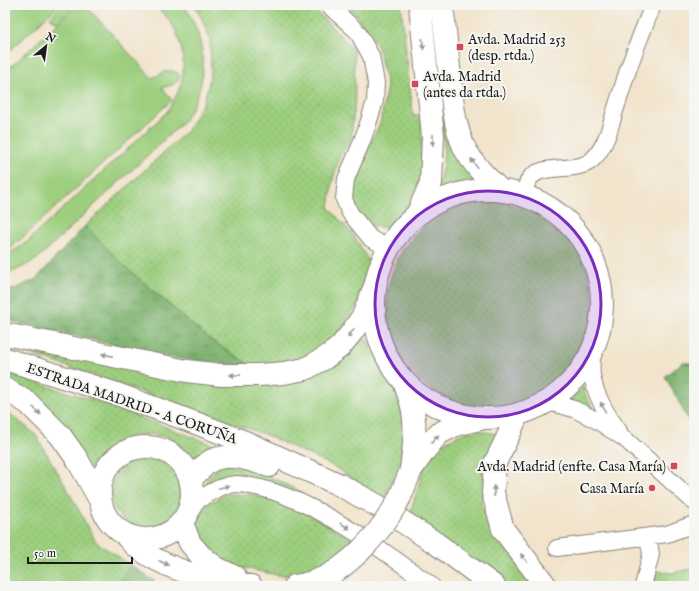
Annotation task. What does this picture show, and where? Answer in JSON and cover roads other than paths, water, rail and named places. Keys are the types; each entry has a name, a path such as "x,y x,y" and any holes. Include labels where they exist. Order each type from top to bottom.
{"main road":[{"path":"417,215 431,183 433,136 420,5"},
{"path":"442,5 452,99 457,126 464,146 474,164 501,191"},
{"path":"295,586 326,577 346,565 376,536 394,509 411,470 438,434 458,424 484,418 517,415 548,402 574,381 592,353 596,342 602,310 600,278 595,262 583,240 567,222 547,206 524,196 501,191 472,191 443,200 417,215 406,224 388,248 380,266 376,286 375,320 385,352 404,381 412,402 415,425 415,444 411,470"},
{"path":"5,334 187,371 228,375 284,373 305,369 340,347 363,316 376,286"},
{"name":"ESTRADA MADRID - A CORUÑA","path":"5,359 154,407 244,442 338,484 380,507 437,544 494,586"},
{"path":"404,381 427,400 454,413 484,418"},
{"path":"5,389 28,403 60,435 77,459 100,500 104,512 112,524 136,546 163,562 182,570 234,584 251,586"},
{"path":"517,415 495,463 493,493 503,529 546,586"},
{"path":"100,500 100,486 104,473 112,461 123,452 150,446 163,450 175,457 185,467 191,479 193,492 186,514 172,532 160,537 147,539 134,538 122,532"},
{"path":"191,479 209,462 217,458 226,456 243,458 268,466 304,482 364,512"},
{"name":"ESTRADA MADRID - A CORUÑA","path":"281,459 415,544 471,586"},
{"path":"186,514 190,543 201,556 214,567 254,586"}],"street":[{"path":"328,5 357,31 371,56 376,83 375,101 360,146 346,179 344,199 350,213 371,239 388,248"},
{"path":"524,196 527,182 534,173 548,170 574,168 592,160 598,154 607,138 633,56 653,5"},
{"path":"592,353 592,375 596,393 610,418 625,439"},
{"path":"548,402 574,409 596,420 625,439 694,502"},
{"path":"186,514 203,496 220,487 238,484 271,491 294,499 340,522 391,556 432,586"},
{"path":"557,548 668,534 694,524"},
{"path":"643,586 651,554 648,537"}],"place":[{"name":"Avda. Madrid 253 (desp. rtda.)","path":"460,47"},
{"name":"Avda. Madrid (antes da rtda.)","path":"415,84"},
{"name":"Avda. Madrid (enfte. Casa María)","path":"674,466"},
{"name":"Casa María","path":"652,488"}]}
